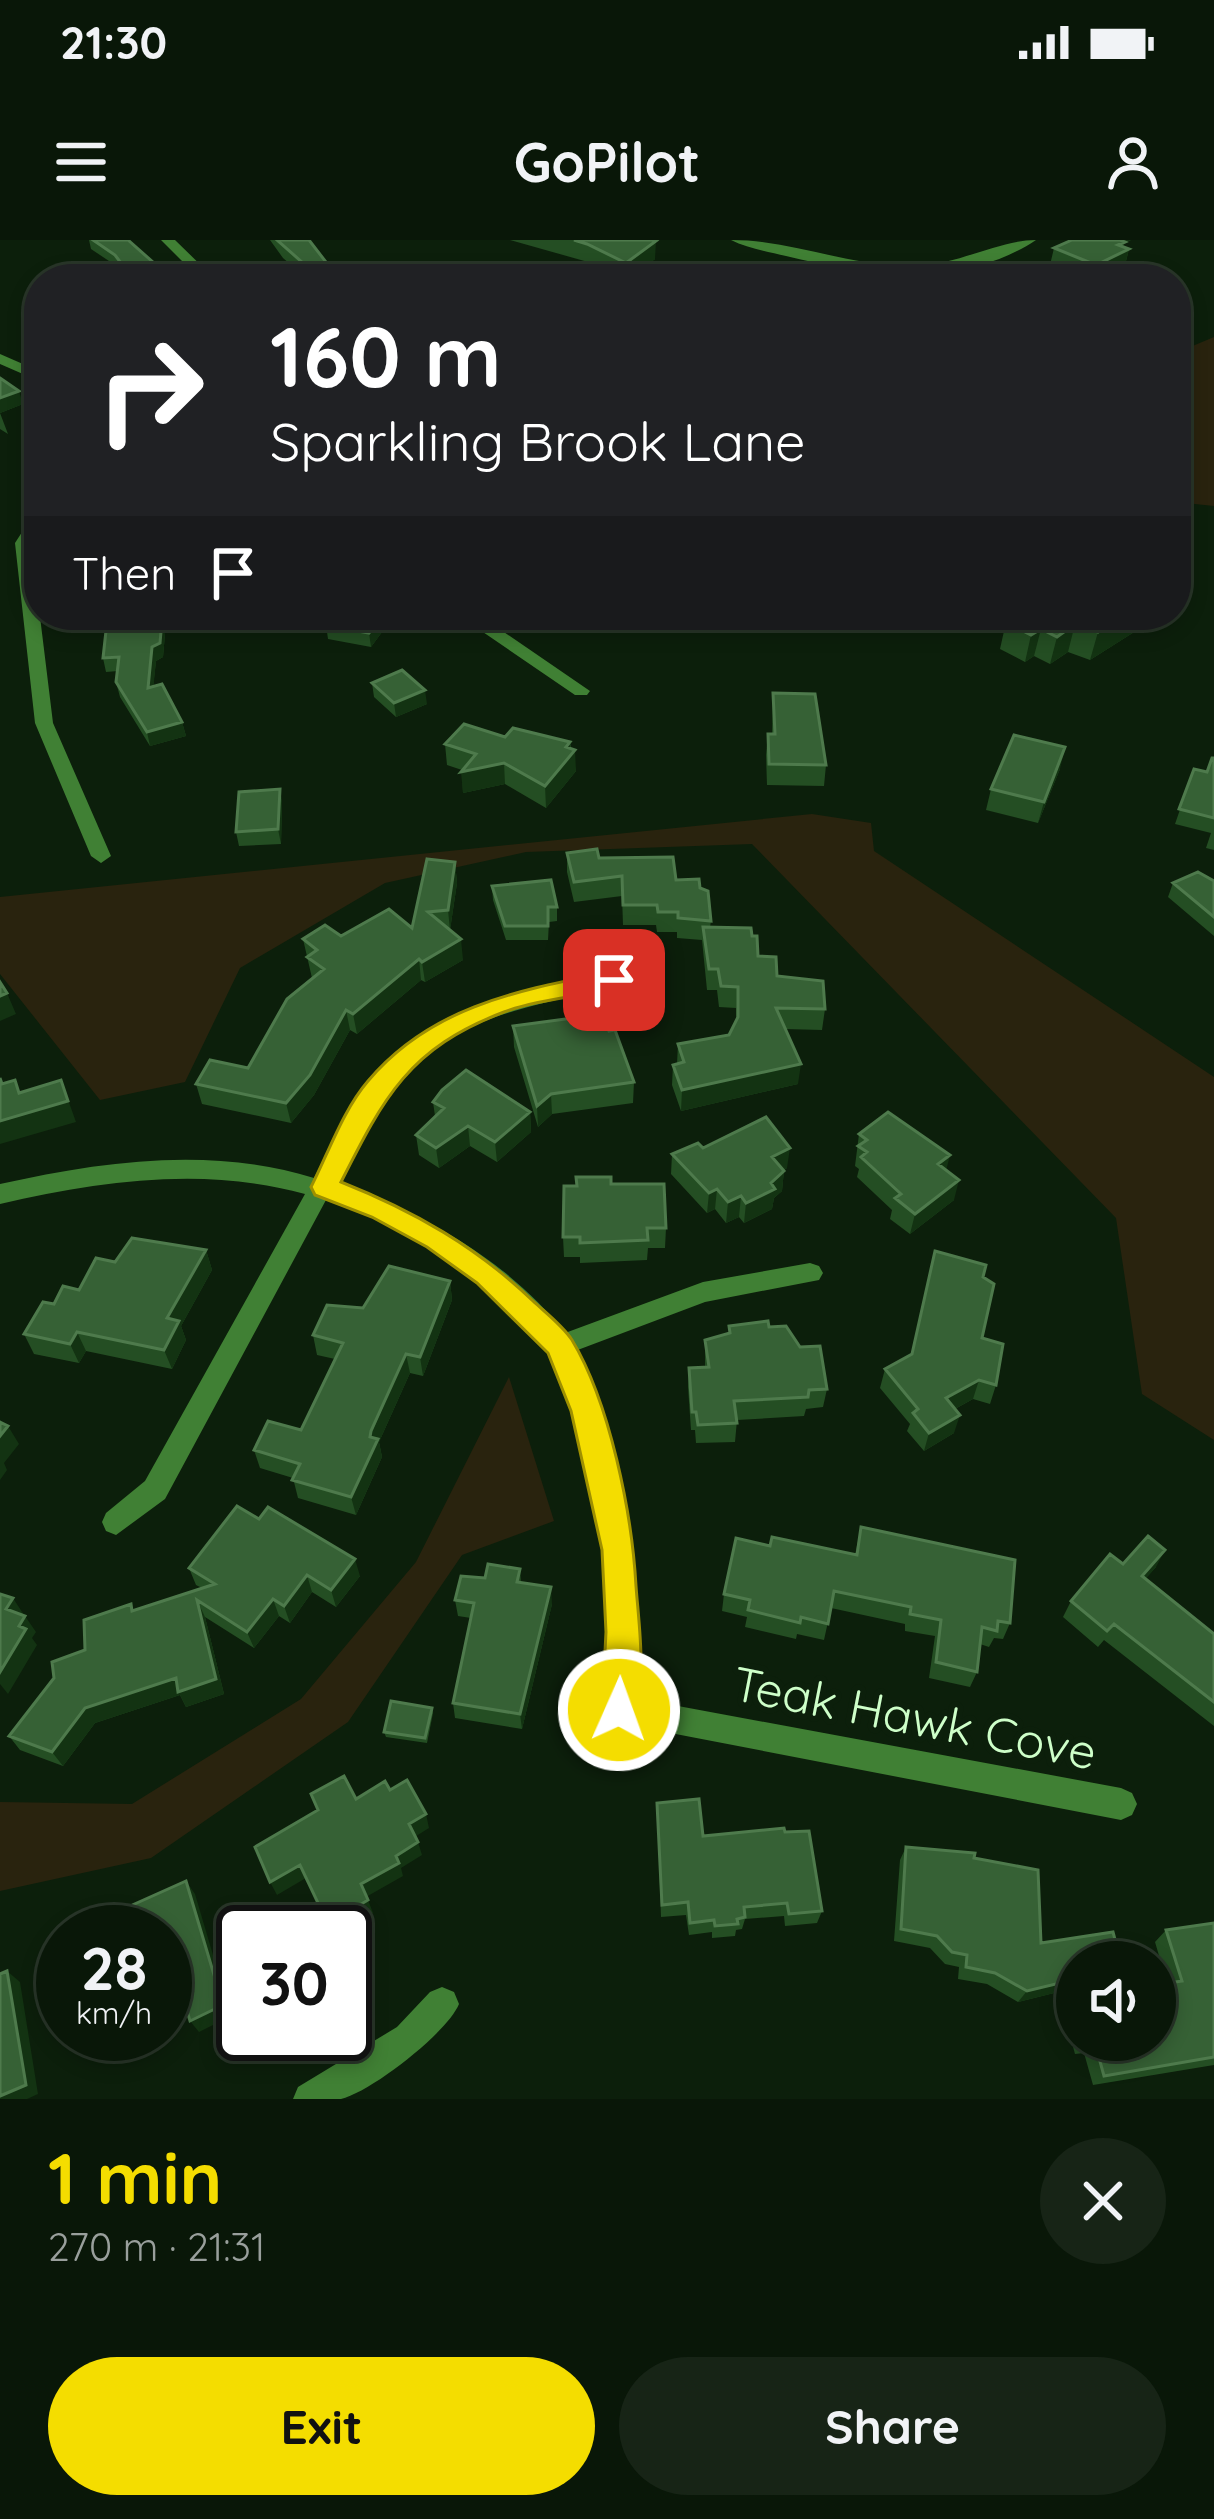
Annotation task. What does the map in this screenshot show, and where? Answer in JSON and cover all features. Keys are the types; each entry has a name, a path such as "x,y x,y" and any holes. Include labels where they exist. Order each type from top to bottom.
{"street":[{"path":"168,240 193,264"},
{"path":"738,240 830,264"},
{"path":"959,264 1000,254 1029,240"},
{"path":"30,630 44,723 101,856"},
{"path":"490,630 581,691"},
{"path":"116,1522 155,1490 375,1090 427,1039 499,1004 614,980"},
{"path":"0,1194 139,1168 218,1168 325,1187 436,1239 487,1275 560,1346 703,1292 809,1273"},
{"name":"Teak Hawk Cove","path":"560,1346 586,1411 618,1550 619,1710 1121,1804"},
{"path":"310,2099 409,2039 442,2004"}],"shaded area":[{"path":"1214,337 1214,506 1191,504 1191,347"},
{"path":"812,814 871,823 874,851 1214,1077 1214,1440 1142,1394 1116,1218 752,844 526,852 385,883 240,968 185,1082 100,1100 0,974 0,897"},
{"path":"509,1377 554,1521 462,1555 348,1722 151,1858 0,1891 0,1802 132,1804 301,1699 416,1562"}],"building":[{"path":"93,240 128,240 155,264 122,264"},
{"path":"277,240 309,240 327,264 304,264"},
{"path":"574,240 652,240 656,241 626,263"},
{"path":"1072,240 1120,240 1125,242 1118,245 1129,249 1094,264 1054,248"},
{"path":"0,378 19,391 0,398"},
{"path":"161,630 160,643 152,647 148,688 162,684 182,722 147,732 116,682 119,657 103,658 106,631"},
{"path":"402,670 425,690 394,703 372,683"},
{"path":"773,693 815,694 826,765 769,764 768,734 775,734"},
{"path":"464,724 505,737 513,728 570,742 566,747 575,750 545,786 504,763 461,772 476,754 445,744"},
{"path":"1014,735 1065,747 1044,802 991,789"},
{"path":"1212,758 1214,818 1179,809 1194,769 1207,772"},
{"path":"280,789 278,829 236,832 239,792"},
{"path":"597,849 599,858 673,857 676,880 699,879 700,888 708,891 711,921 678,918 678,912 658,912 657,905 623,905 622,876 574,882 567,853"},
{"path":"427,859 455,862 448,910 428,912 461,939 422,962 419,959 353,1014 346,1010 310,1075 286,1103 196,1084 210,1060 248,1068 287,999 324,969 307,957 317,950 303,939 325,925 341,936 389,909 412,928"},
{"path":"1198,872 1214,881 1214,917 1173,883"},
{"path":"551,880 557,907 548,907 548,926 505,926 492,886"},
{"path":"703,927 751,928 752,936 757,936 758,956 776,957 777,976 823,981 825,1009 776,1008 801,1064 682,1090 673,1065 684,1062 678,1044 729,1035 738,1017 738,987 721,986 718,969 709,969"},
{"path":"603,1014 609,1031 615,1030 634,1082 551,1094 537,1106 513,1026"},
{"path":"466,1070 530,1112 495,1142 468,1126 436,1148 416,1135 444,1108 433,1102 442,1090"},
{"path":"0,1078 2,1084 15,1080 19,1093 61,1080 68,1101 0,1121"},
{"path":"888,1112 950,1155 938,1164 959,1180 915,1214 895,1198 901,1194 861,1157 867,1152 858,1146 867,1140 859,1134"},
{"path":"766,1117 790,1148 772,1157 784,1171 771,1183 775,1189 746,1203 741,1196 728,1202 717,1189 709,1193 672,1154 698,1143 703,1148"},
{"path":"576,1177 611,1177 611,1184 664,1184 666,1228 647,1228 648,1240 580,1243 580,1237 563,1237 564,1186 577,1186"},
{"path":"132,1238 206,1250 167,1318 179,1321 164,1350 77,1332 70,1344 24,1334 43,1302 54,1304 63,1286 79,1290 96,1258 115,1262"},
{"path":"935,1251 986,1265 983,1277 994,1284 982,1338 1003,1344 996,1385 979,1380 946,1398 960,1415 929,1433 913,1413 918,1409 885,1369 912,1354"},
{"path":"389,1266 450,1281 420,1357 406,1354 371,1431 370,1437 378,1439 351,1497 292,1480 300,1464 254,1450 268,1421 301,1430 343,1343 313,1335 327,1305 363,1308"},
{"path":"768,1321 769,1327 786,1326 800,1347 820,1346 827,1389 809,1390 808,1397 734,1401 737,1423 698,1425 696,1412 692,1412 689,1368 709,1367 705,1340 730,1333 729,1326"},
{"path":"237,1506 259,1519 268,1507 355,1559 331,1590 307,1575 284,1606 273,1599 247,1632 197,1600 216,1679 178,1692 176,1678 85,1708 52,1752 9,1736 54,1678 52,1662 85,1650 84,1620 131,1604 132,1611 215,1584 189,1568"},
{"path":"861,1527 1015,1560 1010,1623 998,1621 997,1631 982,1627 977,1672 936,1662 941,1620 910,1614 911,1607 834,1591 828,1624 801,1617 800,1623 748,1610 750,1600 724,1594 736,1538 770,1546 772,1537 857,1555"},
{"path":"1148,1536 1165,1550 1142,1576 1214,1634 1214,1702 1114,1624 1107,1631 1071,1601 1110,1554 1123,1564"},
{"path":"488,1564 520,1569 517,1582 551,1587 520,1714 453,1703 474,1603 455,1600 461,1576 485,1578"},
{"path":"0,1594 13,1598 6,1609 25,1616 19,1626 26,1629 0,1672"},
{"path":"391,1701 432,1708 425,1738 384,1732"},
{"path":"344,1776 356,1799 385,1781 390,1790 407,1780 426,1814 409,1824 418,1842 396,1856 399,1863 361,1884 368,1900 360,1905 319,1905 300,1865 270,1882 255,1847 318,1810 311,1794"},
{"path":"699,1799 703,1836 784,1828 785,1832 809,1831 822,1911 789,1914 787,1903 744,1907 745,1917 737,1919 738,1924 715,1926 714,1920 690,1923 688,1902 662,1905 657,1803"},
{"path":"906,1847 975,1853 974,1858 1038,1870 1041,1943 1113,1932 1115,1941 1056,1941 1056,1984 1027,1991 995,1973 966,1967 967,1955 952,1952 937,1936 901,1929"},
{"path":"186,1881 216,1982 216,2008 192,2020 192,1905 132,1905"},
{"path":"1214,1923 1214,2057 1104,2076 1100,2061 1176,2061 1176,1982 1182,1981 1176,1941 1169,1941 1166,1930"},
{"path":"7,1971 26,2085 0,2096 0,1974"}],"route":[{"path":"614,980 499,1004 427,1039 375,1090 325,1187 436,1239 487,1275 560,1346 586,1411 607,1484 618,1550 619,1710"}]}
